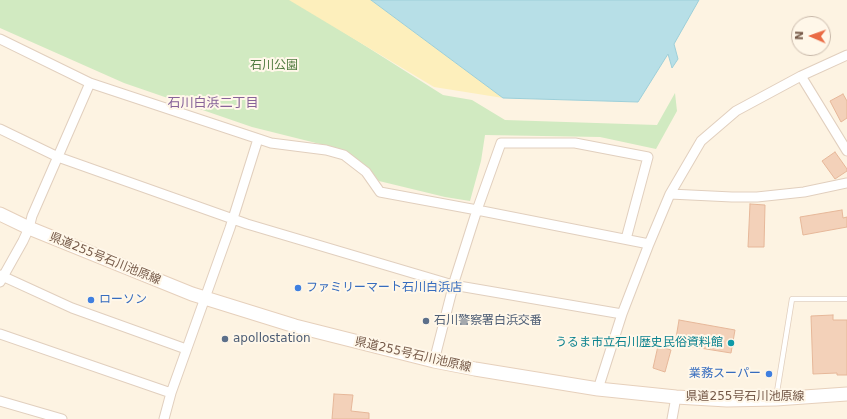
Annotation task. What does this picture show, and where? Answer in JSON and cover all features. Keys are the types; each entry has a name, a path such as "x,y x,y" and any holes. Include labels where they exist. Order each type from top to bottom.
{"main road":[{"name":"県道255号石川池原線","path":"0,214 29,228 205,298 295,326 434,361 598,389 676,397 727,400 776,399 847,394"}],"street":[{"path":"0,38 90,83 271,143 326,150 344,155 366,172 380,192 649,244"},
{"path":"598,389 622,314 649,244 670,194 701,141 736,111 801,76 847,55"},
{"path":"801,76 847,152"},
{"path":"90,83 32,216 29,228 1,278 72,308 186,349"},
{"path":"0,129 58,157 232,220 453,285 622,314"},
{"path":"164,419 171,393 232,220 258,138"},
{"path":"434,361 453,285 477,210 501,143 576,143 648,157 626,239"},
{"path":"670,194 757,197 804,192 847,183"},
{"path":"0,334 171,393"},
{"path":"672,419 676,397"},
{"path":"0,401 62,419"}],"lane":[{"path":"776,399 792,299 847,299"}],"green space":[{"name":"石川公園","path":"0,0 293,0 443,95 472,100 505,120 657,125 675,93 677,111 656,149 600,137 485,135 481,161 470,201 445,197 379,181 370,170 344,150 252,127 124,83 0,28"}],"sand":[{"path":"289,0 371,0 503,98 434,87"}],"water":[{"path":"371,0 699,0 674,44 678,59 672,68 668,54 638,102 503,98"}],"building":[{"path":"843,94 847,101 847,118 841,122 830,101"},
{"path":"835,152 847,171 835,179 822,161"},
{"path":"750,204 765,205 764,247 748,247"},
{"path":"842,210 843,218 847,217 847,227 803,235 800,217"},
{"path":"833,315 833,320 847,320 847,375 837,375 837,373 813,374 811,316"},
{"path":"679,320 735,330 731,353 675,344"},
{"path":"658,346 671,350 665,372 653,368"},
{"path":"334,394 353,395 351,411 369,413 369,419 332,419"}],"place":[{"name":"ファミリーマート石川白浜店","path":"298,288"},
{"name":"ローソン","path":"91,300"},
{"name":"石川警察署白浜交番","path":"426,321"},
{"name":"apollostation","path":"225,339"},
{"name":"うるま市立石川歴史民俗資料館","path":"731,343"},
{"name":"業務スーパー","path":"769,374"}],"district":[{"name":"石川白浜二丁目","path":"213,104"}]}
